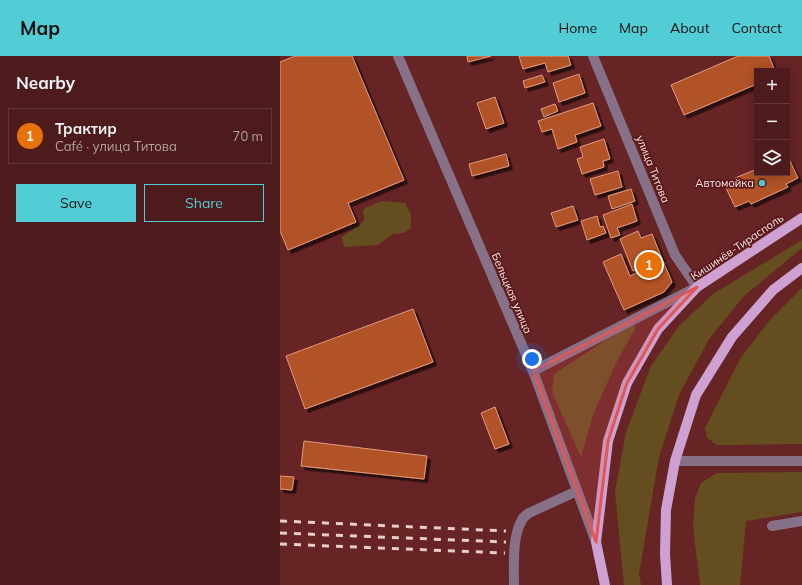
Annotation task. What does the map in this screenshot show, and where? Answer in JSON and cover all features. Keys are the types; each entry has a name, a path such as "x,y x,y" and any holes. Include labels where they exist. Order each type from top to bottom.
{"main road":[{"name":"Кишинёв-Тирасполь","path":"605,585 596,542 608,441 627,383 658,329 697,287 802,218"},
{"path":"667,585 665,554 666,510 674,461 696,395 732,337 773,290 802,268"}],"street":[{"name":"Бельцкая улица","path":"398,56 533,371 596,542"},
{"name":"улица Титова","path":"593,56 675,254 697,287"},
{"path":"533,371 697,287"},
{"path":"674,461 802,461"},
{"path":"514,585 515,549 518,531 523,518 529,513 577,491"},
{"path":"772,526 802,521"}],"highlighted area":[{"path":"697,287 658,329 627,383 608,441 596,542 533,371"}],"shaded area":[{"path":"382,201 405,203 411,214 411,228 404,233 393,234 378,245 344,247 342,237 364,220 363,211 365,208"},
{"path":"802,240 802,248 744,296 709,339 679,395 659,457 639,574 641,585 624,585 615,492 626,432 651,366 679,326 713,294"},
{"path":"802,288 802,444 717,445 707,438 705,428 740,359 769,321"},
{"path":"631,324 636,327 616,363 593,415 581,457 552,392 554,374"},
{"path":"802,472 802,512 746,521 740,585 700,585 693,527 695,498 701,483 717,473"}],"building":[{"path":"295,56 352,56 404,180 348,203 356,222 288,250 280,231 280,62"},
{"path":"467,56 491,56 468,62"},
{"path":"519,56 568,56 571,65 548,72 545,63 523,69"},
{"path":"738,56 769,56 774,68 754,68 754,85 684,115 671,85"},
{"path":"579,74 585,93 559,102 553,83"},
{"path":"542,75 545,82 525,88 523,81"},
{"path":"495,97 504,123 486,129 477,103"},
{"path":"593,103 601,126 575,135 577,142 558,149 552,129 542,132 538,121"},
{"path":"555,104 558,111 544,117 541,109"},
{"path":"604,139 610,159 603,161 604,167 582,174 577,159 583,157 580,147"},
{"path":"506,154 509,166 472,176 469,164"},
{"name":"Автомойка","path":"790,161 798,178 786,184 788,187 751,204 749,201 735,207 726,188 737,182 735,178 754,170 754,176 790,176"},
{"path":"618,171 622,187 595,195 590,179"},
{"path":"631,189 635,201 612,209 608,196"},
{"path":"632,204 637,221 617,228 620,235 611,238 603,215"},
{"path":"573,206 578,220 556,227 551,213"},
{"path":"597,216 600,227 603,226 606,233 587,240 581,221"},
{"path":"638,231 641,238 652,234 662,259 633,271 620,239"},
{"path":"621,254 630,276 663,261 672,282 664,292 624,310 603,262"},
{"path":"413,309 433,362 305,409 286,356"},
{"path":"495,407 509,444 495,449 481,413"},
{"path":"304,441 427,456 424,479 301,466"},
{"path":"280,476 294,477 292,490 280,489"}],"railway":[{"path":"280,521 506,531"},
{"path":"280,533 506,542"},
{"path":"280,544 505,553"}],"place":[{"name":"Автомойка","path":"762,183"},
{"name":"Трактир","path":"649,265"}]}
